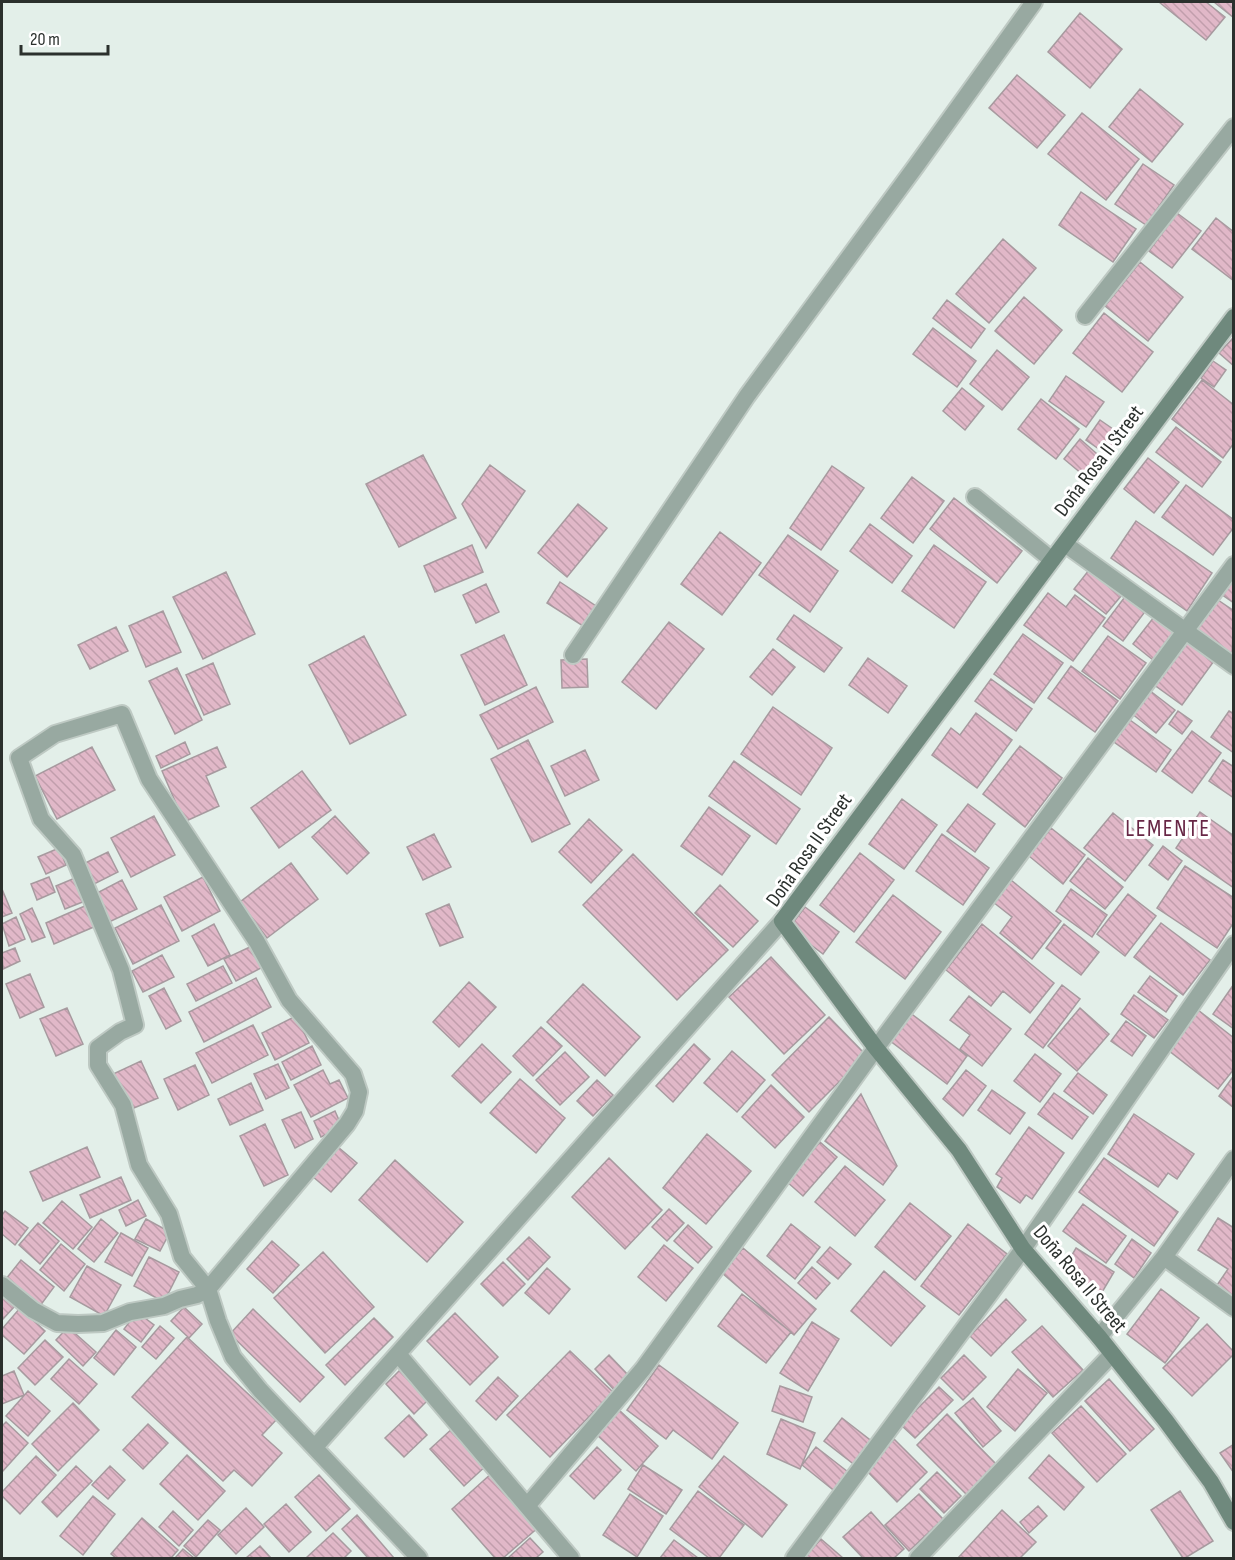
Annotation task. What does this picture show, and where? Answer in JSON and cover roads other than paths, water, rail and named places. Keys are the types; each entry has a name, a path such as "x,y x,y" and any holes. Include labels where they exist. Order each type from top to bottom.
{"main road":[{"name":"Doña Rosa II Street","path":"1233,317 782,921 876,1048 959,1150 1023,1249 1099,1337 1166,1421 1211,1482 1233,1522"}],"street":[{"path":"573,655 747,396 1034,2"},
{"path":"1085,316 1233,128"},
{"path":"975,497 1052,560"},
{"path":"1065,544 1233,666"},
{"path":"527,1506 643,1369 876,1048 1233,565"},
{"path":"2,1286 33,1310 57,1323 78,1324 103,1323 130,1312 164,1306 197,1295 208,1289 347,1124 355,1111 359,1092 353,1074 289,999 257,942 149,780 122,714 55,734 19,758 41,819 73,855 121,970 135,1025 120,1032 98,1048 98,1065 123,1105 139,1165 169,1214 182,1257 208,1289 233,1357 260,1390 419,1558"},
{"path":"315,1447 782,921"},
{"path":"794,1558 1023,1249 1233,944"},
{"path":"1099,1337 1164,1257 1233,1159"},
{"path":"1164,1257 1233,1308"},
{"path":"398,1354 571,1558"},
{"path":"918,1558 1112,1354"}],"district":[{"name":"LEMENTE","path":"1168,828"}]}
